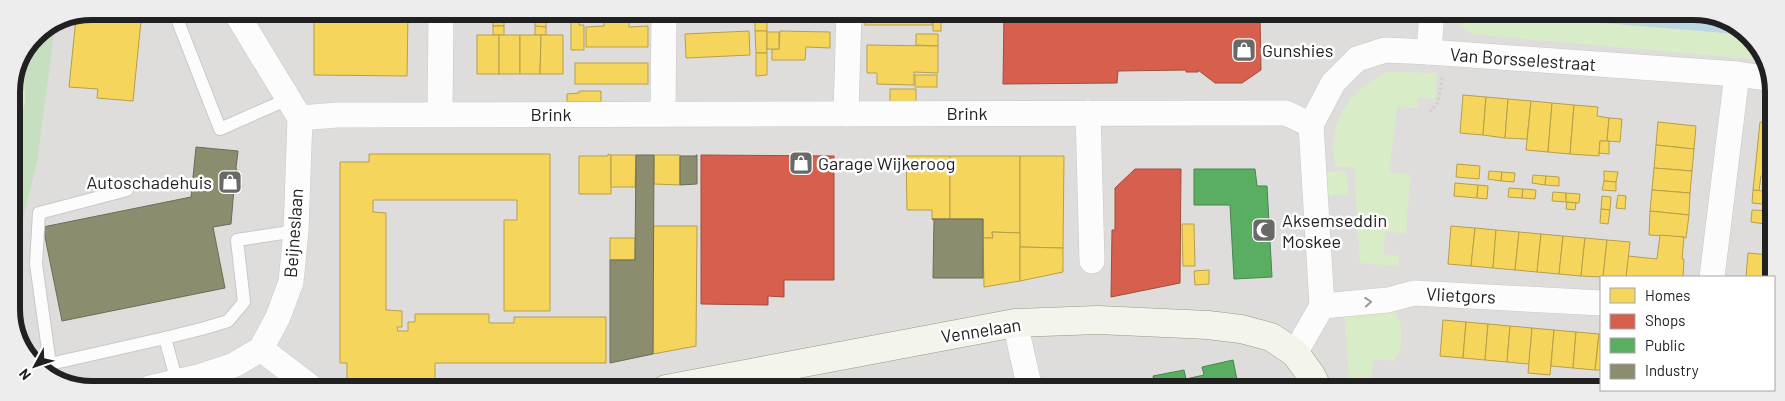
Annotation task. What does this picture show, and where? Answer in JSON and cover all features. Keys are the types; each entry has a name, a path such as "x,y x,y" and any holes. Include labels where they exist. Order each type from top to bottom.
{"street":[{"path":"240,20 294,108"},
{"path":"440,114 441,20"},
{"path":"663,114 664,20"},
{"path":"846,114 850,20"},
{"path":"1429,52 1431,20"},
{"name":"Van Borsselestraat","path":"1310,125 1333,83 1357,59 1386,50 1737,74 1764,78"},
{"path":"1712,276 1737,74"},
{"name":"Brink","path":"294,108 337,115 1286,113 1310,125"},
{"name":"Beijneslaan","path":"262,349 278,318 291,282 296,231 294,108"},
{"path":"1088,113 1092,262"},
{"path":"1310,125 1322,306 1295,353 1314,381"},
{"name":"Vlietgors","path":"1322,306 1388,300 1414,293 1600,303"},
{"name":"Vennelaan","path":"708,381 1015,323 1098,320 1208,325 1241,329 1271,337 1295,353"},
{"path":"1015,323 1028,381"},
{"path":"181,381 234,365 262,349 303,381"}],"lane":[{"path":"178,20 220,129 294,108"},
{"path":"127,190 39,213 36,264 50,364 165,338 228,321 244,302 237,240 296,231"},
{"path":"165,338 177,381"}],"shaded area":[{"path":"92,20 1707,21 1720,25 1744,41 1755,56 1764,78 1765,276 1600,276 1600,381 78,380 60,374 60,341 27,341 21,323 20,87 25,65 32,52 52,32 78,21"}],"green space":[{"path":"1459,20 1567,20 1735,34 1750,48 1757,59 1472,34 1460,26"},
{"path":"55,31 37,162 20,232 20,122 25,102 25,65 41,41"},
{"path":"24,68 25,102 20,124 20,87"},
{"path":"1387,72 1437,73 1435,99 1418,97 1418,108 1397,107 1389,172 1410,175 1406,234 1385,231 1384,255 1399,256 1398,266 1360,263 1354,167 1335,167 1334,150 1335,135 1343,110 1361,89"},
{"path":"1346,171 1349,195 1328,195 1325,172"},
{"path":"1392,310 1401,325 1400,352 1395,357 1395,361 1373,359 1371,381 1349,381 1344,313"}],"water":[{"path":"1567,20 1707,21 1720,25 1735,34"}],"building: Homes":[{"path":"141,20 133,101 97,98 98,89 69,87 76,22"},
{"path":"314,20 408,20 407,76 314,75"},
{"path":"493,20 504,20 504,26 493,26"},
{"path":"535,20 546,20 546,27 535,26"},
{"path":"571,20 579,20 579,25 584,25 584,50 571,50"},
{"path":"604,20 629,20 629,27 648,26 648,47 586,47 586,27 604,26"},
{"path":"755,20 767,20 767,31 755,31"},
{"path":"865,20 932,20 932,25 865,25"},
{"path":"933,20 941,20 941,31 933,31"},
{"path":"493,26 504,26 504,35 493,35"},
{"path":"535,26 546,27 546,35 535,35"},
{"path":"749,31 750,55 686,58 685,34"},
{"path":"755,31 767,31 767,53 756,53"},
{"path":"780,31 830,32 830,48 806,47 805,60 772,60 772,49 779,49"},
{"path":"767,32 779,32 779,49 767,49"},
{"path":"916,34 938,34 938,46 916,45"},
{"path":"477,35 499,35 499,74 477,74"},
{"path":"499,35 520,35 520,74 499,74"},
{"path":"520,35 541,35 540,74 520,74"},
{"path":"541,35 563,35 563,74 540,74"},
{"path":"867,45 938,46 938,73 914,72 914,85 877,84 877,73 867,73"},
{"path":"756,53 767,53 767,75 756,76"},
{"path":"575,63 648,63 648,84 575,84"},
{"path":"915,75 937,75 937,87 915,87"},
{"path":"890,89 916,89 916,102 890,102"},
{"path":"579,91 601,91 601,102 567,102 567,94 579,93"},
{"path":"1463,95 1486,97 1483,135 1460,133"},
{"path":"1486,97 1508,99 1505,138 1483,135"},
{"path":"1508,99 1531,101 1527,139 1505,138"},
{"path":"1531,101 1552,103 1548,152 1526,150"},
{"path":"1552,103 1574,105 1570,154 1548,152"},
{"path":"1574,105 1598,107 1597,116 1609,118 1607,141 1600,141 1599,156 1570,154"},
{"path":"1609,118 1622,119 1620,142 1607,141"},
{"path":"1658,122 1696,126 1694,149 1656,145"},
{"path":"1760,122 1765,122 1765,176 1761,176 1759,191 1753,190"},
{"path":"1600,141 1609,141 1609,154 1599,153"},
{"path":"1656,145 1694,149 1692,171 1654,168"},
{"path":"369,154 550,154 550,311 504,311 504,220 517,220 517,200 373,200 373,212 386,213 386,310 402,311 402,327 397,327 398,331 408,331 408,322 415,322 415,314 489,314 489,323 514,323 514,317 606,317 606,363 435,363 435,381 347,381 347,363 340,363 340,162 369,162"},
{"path":"608,154 611,155 611,194 579,194 579,156 608,156"},
{"path":"611,155 636,155 635,187 611,187"},
{"path":"654,155 680,155 680,185 654,184"},
{"path":"906,156 950,156 950,219 932,219 932,210 907,210"},
{"path":"950,156 1020,156 1020,233 992,232 993,238 983,238 983,219 950,219"},
{"path":"1020,156 1064,156 1063,248 1020,247"},
{"path":"1457,164 1480,166 1479,179 1456,177"},
{"path":"1654,168 1692,171 1690,193 1652,190"},
{"path":"1489,171 1502,172 1501,181 1488,179"},
{"path":"1604,171 1618,172 1616,182 1604,181"},
{"path":"1502,172 1515,173 1514,182 1501,181"},
{"path":"1533,175 1546,176 1545,185 1532,183"},
{"path":"1546,176 1559,177 1559,186 1545,185"},
{"path":"1604,181 1616,182 1616,191 1602,190"},
{"path":"1455,183 1478,185 1477,198 1454,196"},
{"path":"1478,185 1488,186 1487,199 1477,198"},
{"path":"1509,188 1523,189 1522,198 1508,197"},
{"path":"1523,189 1536,190 1535,199 1522,198"},
{"path":"1652,190 1690,193 1689,215 1650,211"},
{"path":"1753,190 1765,191 1765,204 1752,203"},
{"path":"1553,192 1566,193 1566,202 1552,201"},
{"path":"1566,193 1580,194 1579,203 1566,202"},
{"path":"1618,195 1626,196 1625,209 1616,208"},
{"path":"1602,196 1611,197 1610,210 1601,209"},
{"path":"1567,202 1576,203 1575,210 1566,209"},
{"path":"1601,209 1610,210 1608,224 1600,223"},
{"path":"1752,210 1765,211 1765,224 1751,222"},
{"path":"1650,211 1689,215 1686,238 1649,235"},
{"path":"1182,224 1194,224 1195,266 1183,266"},
{"path":"653,226 697,226 696,346 653,354"},
{"path":"1451,226 1475,228 1471,266 1448,264"},
{"path":"1475,228 1496,230 1493,268 1471,266"},
{"path":"1496,230 1519,232 1515,270 1493,268"},
{"path":"992,232 1020,233 1020,281 984,287 983,238 993,238"},
{"path":"1519,232 1541,234 1537,272 1515,270"},
{"path":"1541,234 1563,236 1559,274 1537,272"},
{"path":"1660,235 1684,237 1683,276 1626,276 1628,256 1657,259"},
{"path":"1563,236 1585,238 1581,276 1559,274"},
{"path":"610,238 635,238 635,260 610,260"},
{"path":"1585,238 1607,240 1603,276 1581,276"},
{"path":"1607,240 1630,242 1626,276 1603,276"},
{"path":"1020,247 1063,248 1063,272 1020,281"},
{"path":"1748,253 1765,254 1765,276 1746,276"},
{"path":"1209,270 1209,284 1195,285 1194,271"},
{"path":"1443,320 1466,322 1463,358 1440,356"},
{"path":"1466,322 1488,324 1485,360 1463,358"},
{"path":"1488,324 1510,326 1507,362 1485,360"},
{"path":"1510,326 1532,328 1529,364 1507,362"},
{"path":"1532,328 1554,330 1550,375 1528,373"},
{"path":"1554,330 1576,332 1573,368 1551,366"},
{"path":"1576,332 1599,334 1595,370 1573,368"},
{"path":"1599,334 1600,334 1600,370 1595,370"}],"building: Shops":[{"path":"1004,20 1260,20 1261,70 1242,83 1215,83 1198,70 1198,72 1186,72 1186,70 1118,71 1117,83 1003,84"},
{"path":"701,155 834,156 834,280 784,280 784,297 768,296 768,305 701,304"},
{"path":"1135,169 1181,169 1180,283 1111,297 1112,230 1115,230 1115,188"}],"building: Public":[{"path":"1194,169 1255,169 1257,186 1267,186 1272,277 1234,279 1230,205 1194,205"},
{"path":"1233,360 1237,381 1154,381 1153,376 1184,370 1186,379 1204,375 1202,367"}],"building: Industry":[{"path":"196,147 238,151 236,168 242,187 234,188 231,224 213,227 225,288 62,321 43,227 191,197"},
{"path":"636,155 654,155 653,354 610,363 610,260 635,260"},
{"path":"696,155 697,184 680,185 680,156"},
{"path":"932,219 983,219 983,278 933,278 934,220"}],"place":[{"name":"Gunshies","path":"1244,50"},
{"name":"Garage Wijkeroog","path":"801,163"},
{"name":"Autoschadehuis","path":"230,182"},
{"name":"Aksemseddin Moskee","path":"1264,230"}]}
